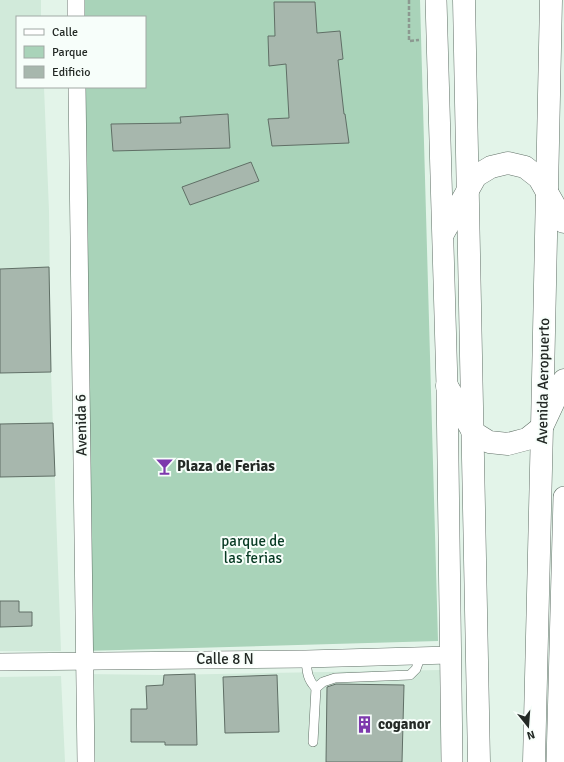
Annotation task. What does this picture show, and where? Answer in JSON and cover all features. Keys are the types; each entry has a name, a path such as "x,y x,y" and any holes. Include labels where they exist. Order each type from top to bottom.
{"main road":[{"path":"464,0 479,762"},
{"name":"Avenida Aeropuerto","path":"534,762 551,0"},
{"path":"444,232 476,176 491,166 508,163 525,167 539,178 564,222"},
{"path":"447,386 473,432 489,442 508,444 527,439 542,427 564,380"}],"street":[{"path":"76,0 76,16"},
{"path":"436,0 444,232 452,762"},
{"name":"Avenida 6","path":"77,88 86,762"},
{"path":"557,762 564,497"},
{"name":"Calle 8 N","path":"0,662 306,659 450,655"}],"lane":[{"path":"313,742 316,688 323,682 335,678 410,675 416,669 420,655"},
{"path":"306,659 309,682 316,688"}],"path":[{"path":"409,0 409,41 419,41 419,34"}],"shaded area":[{"path":"0,0 41,0 41,16 16,16 16,88 44,88 49,211 51,372 61,651 0,651"},
{"path":"440,670 442,762 88,762 84,674 164,675"},
{"path":"61,676 65,762 0,762 0,677"}],"green space":[{"name":"parque de las ferias","path":"67,0 420,0 438,641 83,651 69,88 146,88 146,16 67,16"}],"building":[{"path":"274,2 315,2 317,33 340,31 343,59 338,60 349,143 272,146 268,119 289,118 286,64 269,66 268,36 275,36"},
{"path":"228,114 230,148 113,151 111,124 181,123 180,117"},
{"path":"251,162 259,181 190,205 182,187"},
{"path":"49,267 51,372 0,373 0,269"},
{"path":"53,423 55,476 0,477 0,424"},
{"path":"0,601 19,601 19,612 32,612 32,626 0,627"},
{"path":"195,674 197,745 165,745 165,742 131,742 131,709 147,709 146,686 163,685 164,675"},
{"path":"277,675 279,732 225,733 223,677"},
{"name":"coganor","path":"336,684 404,685 402,762 326,762 327,687"}],"place":[{"name":"Plaza de Ferias","path":"164,466"},
{"name":"coganor","path":"365,724"}]}
